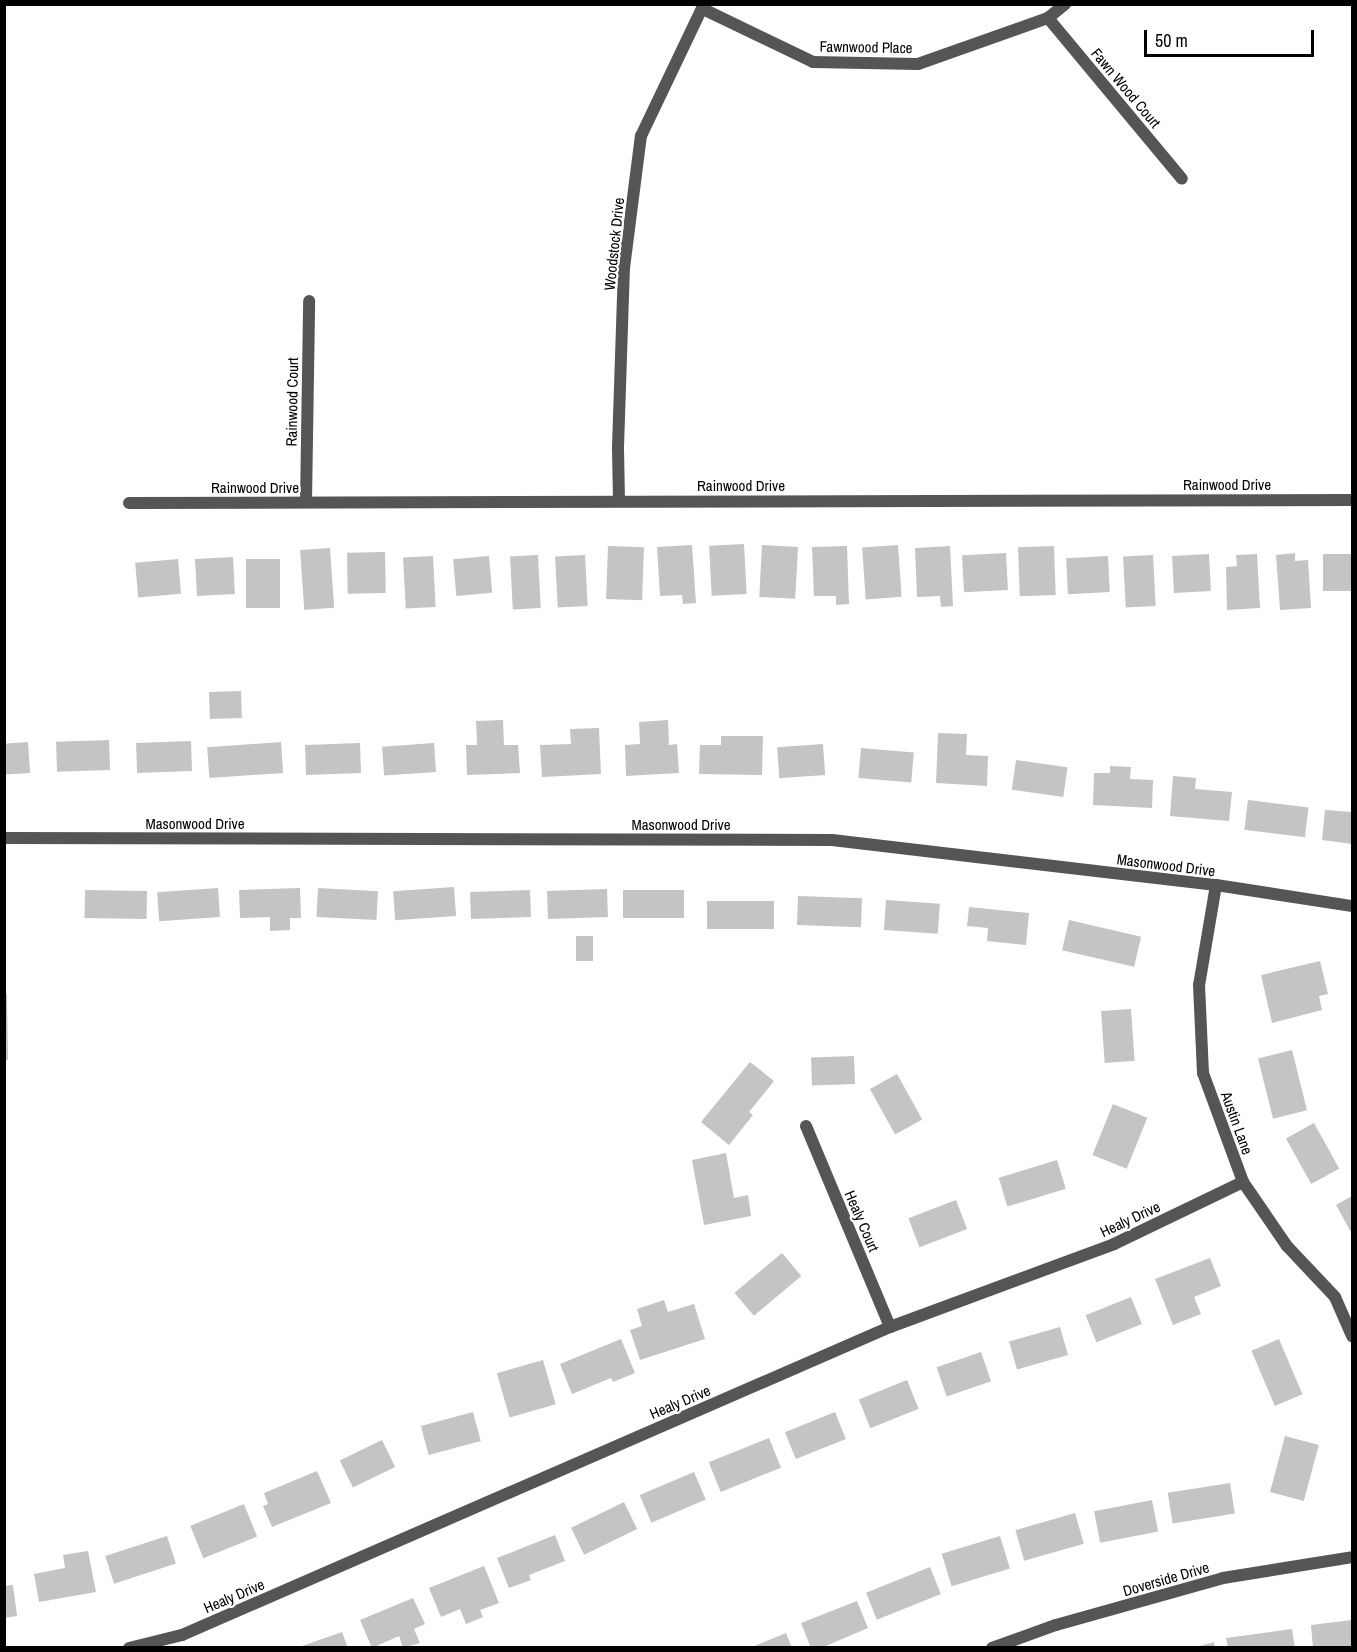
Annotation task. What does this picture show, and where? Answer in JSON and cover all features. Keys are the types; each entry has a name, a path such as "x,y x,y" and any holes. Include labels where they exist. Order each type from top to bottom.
{"street":[{"name":"Fawnwood Place","path":"703,7 813,62 918,64 1048,18 1065,4"},
{"name":"Woodstock Drive","path":"619,501 618,447 624,268 641,136 703,7"},
{"name":"Fawn Wood Court","path":"1048,18 1182,178"},
{"name":"Rainwood Court","path":"306,502 309,301"},
{"name":"Rainwood Drive","path":"129,503 1353,500"},
{"name":"Masonwood Drive","path":"4,838 832,840 1216,885 1353,906"},
{"name":"Austin Lane","path":"1216,885 1199,985 1203,1073 1243,1182 1287,1246 1335,1297 1353,1336"},
{"name":"Healy Court","path":"806,1126 890,1327"},
{"name":"Healy Drive","path":"129,1647 182,1635 890,1327 1114,1244 1243,1182"},
{"name":"Doverside Drive","path":"992,1647 1056,1625 1223,1578 1353,1557"}],"building":[{"path":"744,544 747,594 712,596 709,546"},
{"path":"692,545 696,603 683,604 682,595 660,596 657,547"},
{"path":"762,545 798,547 795,599 759,597"},
{"path":"898,545 902,597 866,599 862,548"},
{"path":"608,546 644,547 642,600 606,599"},
{"path":"847,546 849,604 836,605 836,596 814,596 812,547"},
{"path":"950,546 953,606 941,607 940,596 917,597 915,548"},
{"path":"1054,546 1056,595 1020,596 1018,547"},
{"path":"330,548 334,608 304,610 300,550"},
{"path":"385,552 386,593 348,594 347,553"},
{"path":"1006,553 1008,590 964,592 962,555"},
{"path":"1295,553 1295,561 1308,560 1311,608 1280,610 1276,555"},
{"path":"1209,554 1211,591 1174,593 1172,556"},
{"path":"1257,554 1260,608 1227,610 1226,567 1237,566 1236,555"},
{"path":"1323,554 1352,554 1352,591 1323,591"},
{"path":"538,555 541,608 513,609 510,556"},
{"path":"585,555 588,606 558,608 555,557"},
{"path":"1153,555 1156,606 1126,608 1123,557"},
{"path":"433,556 436,607 406,609 403,558"},
{"path":"489,556 492,593 456,596 453,559"},
{"path":"1108,556 1110,592 1068,594 1066,558"},
{"path":"233,557 235,594 197,596 195,559"},
{"path":"178,559 181,594 138,598 135,563"},
{"path":"246,559 280,559 280,608 246,608"},
{"path":"241,691 242,718 210,719 209,692"},
{"path":"503,720 504,745 518,745 520,773 467,775 466,745 477,745 476,721"},
{"path":"668,720 669,745 677,744 679,773 626,776 625,745 640,744 639,722"},
{"path":"599,728 601,774 542,777 540,745 571,744 570,729"},
{"path":"938,733 967,734 966,755 988,756 987,786 936,783"},
{"path":"721,736 763,736 762,775 699,774 700,745 721,745"},
{"path":"109,740 110,770 57,772 56,742"},
{"path":"191,741 192,771 137,773 136,743"},
{"path":"28,742 30,773 6,775 4,744"},
{"path":"281,742 283,773 209,778 207,747"},
{"path":"360,743 361,773 306,775 305,745"},
{"path":"434,743 436,772 384,776 382,747"},
{"path":"823,744 825,775 779,778 777,747"},
{"path":"861,748 914,753 911,783 858,778"},
{"path":"1016,760 1067,767 1063,797 1012,790"},
{"path":"1110,766 1131,767 1130,779 1153,780 1152,808 1093,805 1094,773 1110,773"},
{"path":"1173,776 1196,778 1195,789 1232,792 1229,821 1170,816"},
{"path":"1248,800 1309,807 1305,837 1244,830"},
{"path":"1325,810 1352,812 1352,844 1322,840"},
{"path":"454,887 456,916 395,920 393,891"},
{"path":"218,888 220,917 159,921 157,892"},
{"path":"300,888 301,918 290,918 290,930 270,931 270,917 240,918 239,890"},
{"path":"318,888 378,891 376,920 316,917"},
{"path":"607,889 608,917 548,919 547,891"},
{"path":"85,890 147,891 147,919 85,918"},
{"path":"530,890 531,917 471,919 470,892"},
{"path":"623,890 684,890 684,918 623,918"},
{"path":"798,896 862,898 861,927 797,925"},
{"path":"886,900 940,904 938,934 884,930"},
{"path":"707,901 774,901 774,929 707,929"},
{"path":"969,907 1029,913 1026,945 987,941 988,928 967,926"},
{"path":"1069,920 1141,937 1134,967 1062,950"},
{"path":"576,936 593,936 593,961 576,961"},
{"path":"1320,961 1328,994 1319,996 1322,1010 1272,1023 1261,975"},
{"path":"4,994 7,994 8,1060 4,1060"},
{"path":"1131,1009 1135,1061 1105,1063 1101,1011"},
{"path":"1292,1050 1307,1110 1273,1119 1258,1058"},
{"path":"854,1056 855,1084 812,1085 811,1058"},
{"path":"750,1062 774,1081 749,1112 753,1115 729,1145 701,1122"},
{"path":"897,1074 922,1119 895,1135 870,1089"},
{"path":"1113,1104 1147,1118 1127,1169 1092,1155"},
{"path":"1314,1123 1339,1168 1311,1184 1286,1139"},
{"path":"726,1153 734,1198 748,1195 751,1216 704,1225 692,1160"},
{"path":"1057,1160 1066,1189 1007,1207 999,1178"},
{"path":"1352,1196 1352,1234 1336,1205"},
{"path":"956,1200 967,1229 919,1247 908,1218"},
{"path":"782,1253 801,1276 754,1316 735,1293"},
{"path":"1210,1258 1221,1286 1194,1297 1201,1314 1173,1325 1155,1279"},
{"path":"1131,1297 1142,1324 1096,1342 1086,1315"},
{"path":"664,1300 668,1312 694,1304 705,1339 640,1360 630,1330 642,1326 637,1309"},
{"path":"1060,1327 1068,1355 1017,1369 1009,1342"},
{"path":"621,1339 635,1373 613,1382 611,1378 572,1394 560,1364"},
{"path":"1279,1339 1302,1394 1275,1406 1251,1351"},
{"path":"981,1352 991,1381 947,1397 937,1367"},
{"path":"543,1360 556,1404 510,1417 497,1373"},
{"path":"907,1380 919,1409 870,1428 859,1399"},
{"path":"473,1412 481,1441 429,1455 421,1426"},
{"path":"835,1412 846,1439 796,1459 785,1432"},
{"path":"1285,1436 1319,1445 1304,1501 1270,1492"},
{"path":"769,1438 781,1468 721,1492 709,1462"},
{"path":"382,1440 395,1467 353,1488 340,1461"},
{"path":"317,1471 331,1503 272,1527 263,1506 268,1504 264,1493"},
{"path":"694,1472 706,1500 651,1523 640,1495"},
{"path":"1230,1483 1235,1514 1173,1523 1168,1493"},
{"path":"1152,1500 1158,1531 1100,1543 1094,1511"},
{"path":"624,1502 637,1529 584,1555 571,1528"},
{"path":"244,1504 257,1536 203,1558 190,1526"},
{"path":"1075,1513 1084,1544 1024,1561 1015,1530"},
{"path":"555,1535 565,1561 529,1575 531,1580 509,1588 497,1558"},
{"path":"167,1536 176,1564 114,1584 105,1556"},
{"path":"1000,1536 1010,1569 952,1586 942,1554"},
{"path":"88,1551 96,1592 39,1602 34,1574 65,1568 63,1555"},
{"path":"484,1566 499,1603 480,1610 483,1617 466,1624 460,1609 441,1617 429,1588"},
{"path":"930,1567 941,1594 877,1620 866,1593"},
{"path":"13,1585 17,1616 4,1618 4,1586"},
{"path":"413,1598 425,1624 414,1629 420,1643 403,1648 399,1636 372,1648 360,1620"},
{"path":"857,1601 868,1628 821,1648 811,1648 801,1623"},
{"path":"1352,1620 1352,1648 1313,1648 1311,1625"},
{"path":"1292,1629 1295,1648 1228,1648 1226,1638"},
{"path":"342,1632 348,1648 299,1648 299,1647"},
{"path":"786,1633 792,1648 752,1648 752,1647"},
{"path":"1214,1642 1215,1648 1196,1647"}]}
